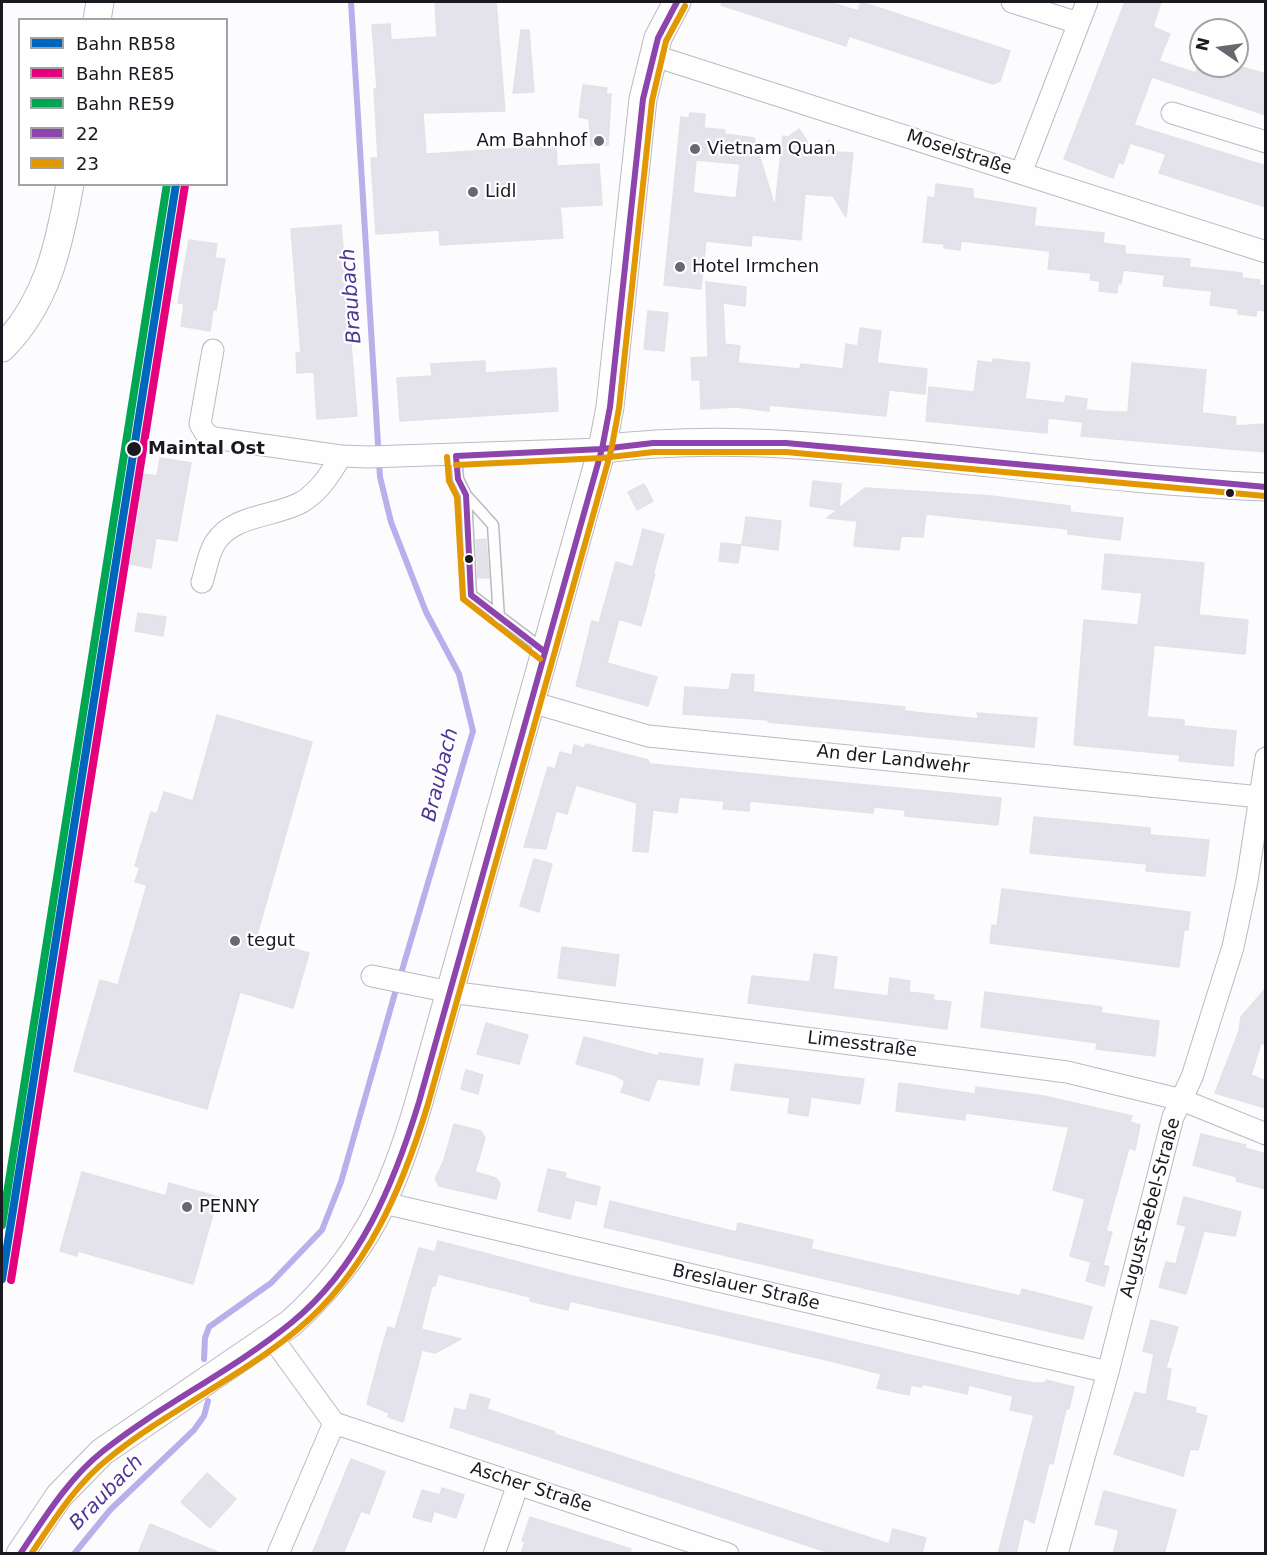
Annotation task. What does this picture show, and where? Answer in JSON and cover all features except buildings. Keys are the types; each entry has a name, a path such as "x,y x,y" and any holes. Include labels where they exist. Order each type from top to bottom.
{"street":[{"path":"97,18 100,2"},
{"path":"20,1554 59,1496 102,1452 271,1336 313,1302 339,1272 384,1203 411,1131 602,449 610,407 643,99 652,55 677,2"},
{"path":"1012,2 1078,23"},
{"path":"1021,172 1087,2"},
{"name":"Moselstraße","path":"652,55 1266,252"},
{"path":"1172,113 1266,142"},
{"path":"2,348 29,316 49,275 58,248 70,186"},
{"path":"213,350 200,424 206,434 214,438 341,456 456,456 602,449 653,443 786,443 1159,479 1266,487"},
{"path":"202,582 215,543 224,532 237,524 303,501 327,478 341,456"},
{"name":"An der Landwehr","path":"531,702 648,736 1260,796"},
{"name":"August-Bebel-Straße","path":"1057,1554 1108,1372 1173,1117 1192,1077 1233,946 1247,881 1266,758"},
{"name":"Limesstraße","path":"372,976 450,992 1067,1072 1182,1100 1266,1134"},
{"name":"Breslauer Straße","path":"384,1203 1108,1372"},
{"path":"271,1336 334,1423 278,1554"},
{"name":"Ascher Straße","path":"334,1423 728,1554"},
{"path":"494,1554 518,1484"}],"lane":[{"path":"456,456 458,479 466,495 493,525 500,619"},
{"path":"466,495 471,595 545,652"}],"waterway":[{"name":"Braubach","path":"351,2 380,477 391,522 426,612 459,674 473,731 400,977"},
{"name":"Braubach","path":"204,1359 205,1338 209,1327 271,1283 322,1230 341,1182 397,986"},
{"name":"Braubach","path":"74,1554 110,1510 194,1430 204,1416 208,1401"}],"rail line":[{"name":"RE59","path":"2,1225 167,186"},
{"name":"RB58","path":"2,1279 176,186"},
{"name":"RE85","path":"11,1280 185,186"}],"transit line":[{"name":"22","path":"20,1554 68,1486 90,1462 149,1418 268,1340 315,1301 337,1276 355,1250 386,1193 419,1102 602,449 610,407 643,99 658,38 677,2"},
{"name":"23","path":"31,1554 76,1491 97,1468 131,1441 275,1347 322,1307 362,1255 394,1198 428,1104 611,451 619,408 652,101 666,41 685,6"},
{"name":"22","path":"456,456 602,449 653,443 786,443 1266,487"},
{"name":"23","path":"456,465 602,458 654,452 786,452 1265,496"},
{"name":"22","path":"456,456 458,479 466,495 471,595 545,652"},
{"name":"23","path":"447,457 449,481 457,497 463,599 540,659"}],"place":[{"name":"Am Bahnhof","path":"599,141"},
{"name":"Vietnam Quan","path":"695,149"},
{"name":"Lidl","path":"473,192"},
{"name":"Hotel Irmchen","path":"680,267"},
{"name":"Maintal Ost","path":"134,449"},
{"name":"tegut","path":"235,941"},
{"name":"PENNY","path":"187,1207"}]}
